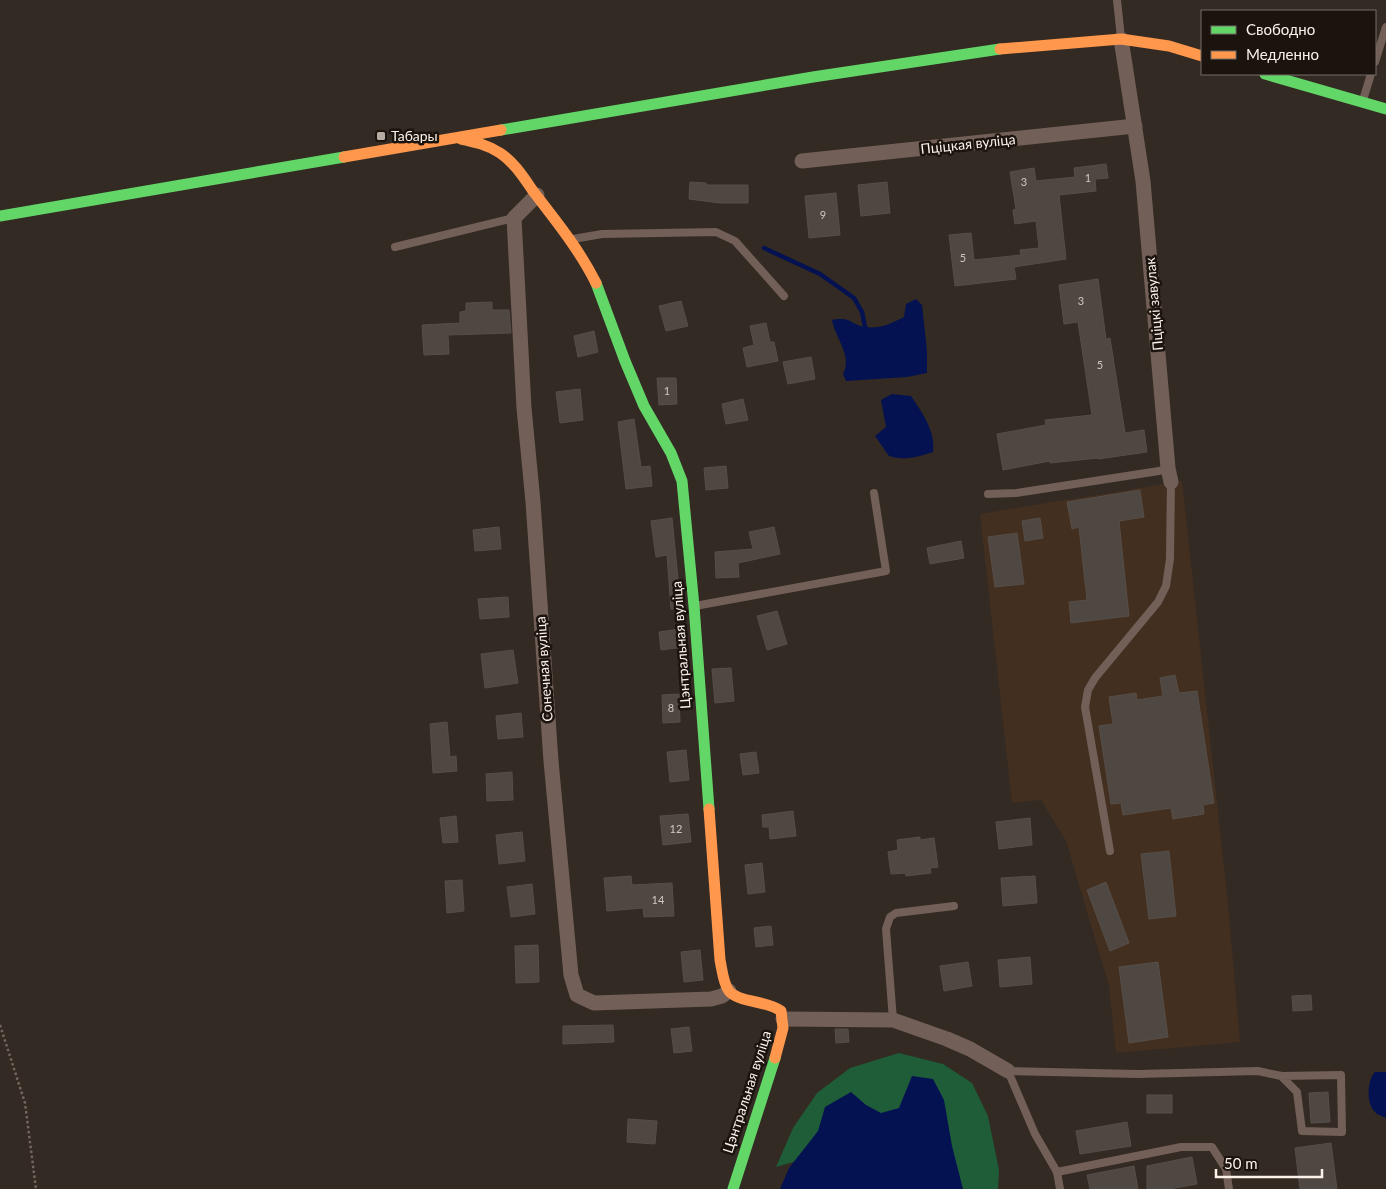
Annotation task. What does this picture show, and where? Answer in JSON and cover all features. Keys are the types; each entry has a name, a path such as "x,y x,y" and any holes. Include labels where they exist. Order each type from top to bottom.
{"street":[{"path":"0,216 813,76 970,53 1122,39 1169,46 1201,56"},
{"name":"Пціцкі завулак","path":"1122,39 1143,181 1170,475"},
{"path":"1269,75 1386,108"},
{"path":"516,136 537,123"},
{"name":"Пціцкая вуліца","path":"802,161 1135,126"},
{"name":"Цэнтральная вуліца","path":"453,138 484,144 502,154 515,167 572,240 598,287 644,406 671,453 682,481 694,606 720,960 729,991 739,998 773,1006 781,1011 783,1019 783,1028 773,1064 733,1189"},
{"path":"512,151 515,167"},
{"path":"514,218 537,195"},
{"name":"Сонечная вуліца","path":"514,218 524,408 533,502 551,761 567,938 576,995 594,1003 711,1000 729,991"},
{"path":"783,1019 893,1020 947,1039 970,1049 1008,1070"}],"lane":[{"path":"1117,0 1122,39"},
{"path":"1376,59 1386,27"},
{"path":"1362,101 1371,75"},
{"path":"395,247 514,218"},
{"path":"572,240 602,234 716,232 734,241 784,296"},
{"path":"988,494 1016,494 1159,471 1170,475 1170,559 1166,586 1158,602 1095,678 1088,690 1085,707 1110,851"},
{"path":"694,606 886,571 874,493"},
{"path":"893,1020 886,930 890,918 896,913 954,906"},
{"path":"1060,1189 1057,1172 1036,1134 1008,1070 1138,1074 1258,1071 1281,1076 1341,1075 1342,1132 1302,1131 1297,1092 1281,1076"},
{"path":"1057,1172 1181,1148 1212,1148 1226,1169 1228,1189"}],"path":[{"path":"0,1024 25,1103 36,1189"}],"shaded area":[{"path":"916,299 922,305 927,351 927,373 907,377 846,381 843,374 846,367 845,354 832,320 844,319 866,327 881,326 904,317 906,304"},
{"path":"892,394 911,396 924,415 930,430 933,452 906,458 889,456 875,436 886,427 881,400"},
{"path":"1182,481 1228,904 1240,1042 1116,1053 1109,986 1066,841 1041,800 1012,803 980,514"},
{"path":"1375,1072 1386,1072 1386,1118 1376,1113 1370,1104 1369,1086"},
{"path":"912,1076 933,1079 944,1100 952,1146 963,1189 780,1189 789,1168 818,1131 825,1107 851,1092 866,1105 881,1113 899,1108"}],"green space":[{"path":"899,1053 943,1064 972,1083 988,1116 999,1170 998,1189 812,1189 914,1106 807,1158 776,1167 793,1128 817,1093 850,1068"}],"building":[{"path":"1106,164 1108,178 1095,179 1096,191 1059,195 1066,259 1014,267 1016,279 955,286 949,235 971,233 974,260 1021,255 1020,250 1039,248 1036,221 1015,224 1013,210 1016,209 1010,172 1034,168 1036,181 1075,177 1074,168"},
{"path":"690,182 706,183 706,185 748,185 748,203 720,203 689,199"},
{"path":"887,182 890,213 861,216 858,185"},
{"path":"836,193 840,235 809,238 805,196"},
{"path":"1098,279 1106,339 1110,338 1125,433 1144,430 1147,452 1098,459 1050,463 1050,461 1003,470 997,434 1046,425 1045,420 1092,415 1078,322 1064,324 1059,285"},
{"path":"681,301 688,326 666,331 659,306"},
{"path":"492,302 492,310 509,310 511,333 448,335 449,354 424,355 422,325 460,323 460,312 466,311 466,303"},
{"path":"766,323 770,342 774,342 778,361 747,367 743,348 754,345 750,326"},
{"path":"594,331 598,352 578,357 574,336"},
{"path":"811,357 815,379 788,384 783,362"},
{"path":"657,378 676,378 677,404 659,405"},
{"path":"580,389 583,420 560,423 556,392"},
{"path":"743,399 748,420 726,424 722,404"},
{"path":"634,419 641,467 650,466 652,486 626,489 618,422"},
{"path":"726,466 728,488 706,490 704,468"},
{"path":"1140,490 1144,517 1119,521 1129,616 1071,623 1069,602 1087,600 1079,527 1072,529 1067,502"},
{"path":"672,518 681,609 671,609 667,555 656,557 651,521"},
{"path":"1040,518 1043,538 1025,541 1022,521"},
{"path":"499,527 501,549 475,551 473,530"},
{"path":"774,527 780,554 738,563 739,577 716,578 715,552 753,549 749,532"},
{"path":"1017,533 1024,584 995,587 988,537"},
{"path":"961,541 964,558 930,564 927,548"},
{"path":"508,597 509,617 480,619 478,599"},
{"path":"777,611 787,644 767,650 757,616"},
{"path":"680,629 683,647 661,650 659,632"},
{"path":"513,650 518,683 485,688 481,654"},
{"path":"731,668 734,701 715,703 712,669"},
{"path":"1175,675 1179,693 1197,691 1214,803 1203,805 1204,814 1173,819 1171,808 1123,815 1121,803 1111,804 1099,726 1113,724 1109,697 1136,693 1137,700 1163,696 1160,678"},
{"path":"679,694 680,722 663,723 662,695"},
{"path":"521,713 523,737 498,739 496,716"},
{"path":"447,722 450,757 456,756 457,771 433,773 430,724"},
{"path":"686,750 689,780 670,782 667,752"},
{"path":"756,752 759,773 743,775 740,754"},
{"path":"512,772 513,800 487,801 486,774"},
{"path":"793,811 796,836 770,839 769,827 763,827 762,815"},
{"path":"688,814 691,842 663,845 660,816"},
{"path":"456,816 458,842 443,843 440,818"},
{"path":"1030,818 1032,845 999,849 996,822"},
{"path":"522,832 525,861 499,864 496,835"},
{"path":"920,837 920,840 934,838 938,867 930,868 931,873 906,876 905,873 891,874 888,852 898,850 897,840"},
{"path":"1169,851 1176,916 1149,919 1141,854"},
{"path":"762,863 765,892 748,894 745,865"},
{"path":"631,876 632,885 672,883 674,916 644,917 643,908 607,911 604,878"},
{"path":"1035,876 1037,903 1003,906 1001,878"},
{"path":"462,880 464,911 447,913 445,881"},
{"path":"1106,882 1129,943 1110,951 1087,890"},
{"path":"532,884 535,914 511,917 507,887"},
{"path":"771,926 773,945 756,947 754,928"},
{"path":"538,945 539,982 516,983 515,946"},
{"path":"700,950 703,980 684,982 681,952"},
{"path":"1030,957 1032,984 1000,987 998,960"},
{"path":"968,962 972,986 944,991 940,966"},
{"path":"1158,962 1168,1037 1129,1043 1119,967"},
{"path":"1311,995 1312,1010 1293,1011 1292,996"},
{"path":"613,1025 614,1042 563,1044 563,1026"},
{"path":"689,1027 692,1051 674,1053 671,1029"},
{"path":"835,1029 848,1029 849,1042 836,1043"},
{"path":"1328,1092 1330,1122 1311,1123 1309,1093"},
{"path":"1147,1095 1172,1095 1172,1113 1147,1113"},
{"path":"628,1119 657,1121 655,1144 627,1142"},
{"path":"1127,1122 1131,1146 1080,1154 1076,1131"},
{"path":"1331,1143 1337,1189 1300,1189 1295,1148"},
{"path":"1192,1157 1197,1184 1170,1189 1147,1189 1147,1166"},
{"path":"1134,1166 1138,1189 1090,1189 1087,1175"}],"waterway":[{"path":"764,248 820,274 854,298 862,312 865,327"}],"traffic: fast":[{"path":"501,130 813,77 1000,49"},
{"path":"1268,75 1386,109"},
{"path":"0,216 344,157"},
{"path":"596,283 644,406 671,453 682,481 694,606 709,809"},
{"path":"733,1189 775,1058"}],"traffic: slow":[{"path":"1000,49 1121,39 1169,46 1201,56"},
{"path":"344,157 501,130"},
{"path":"461,139 491,148 500,153 514,166 559,224 596,283"},
{"path":"709,809 720,960 724,980 727,988 733,995 775,1007 781,1011 783,1028 775,1058"}],"place":[{"name":"Табары","path":"381,136"}]}
